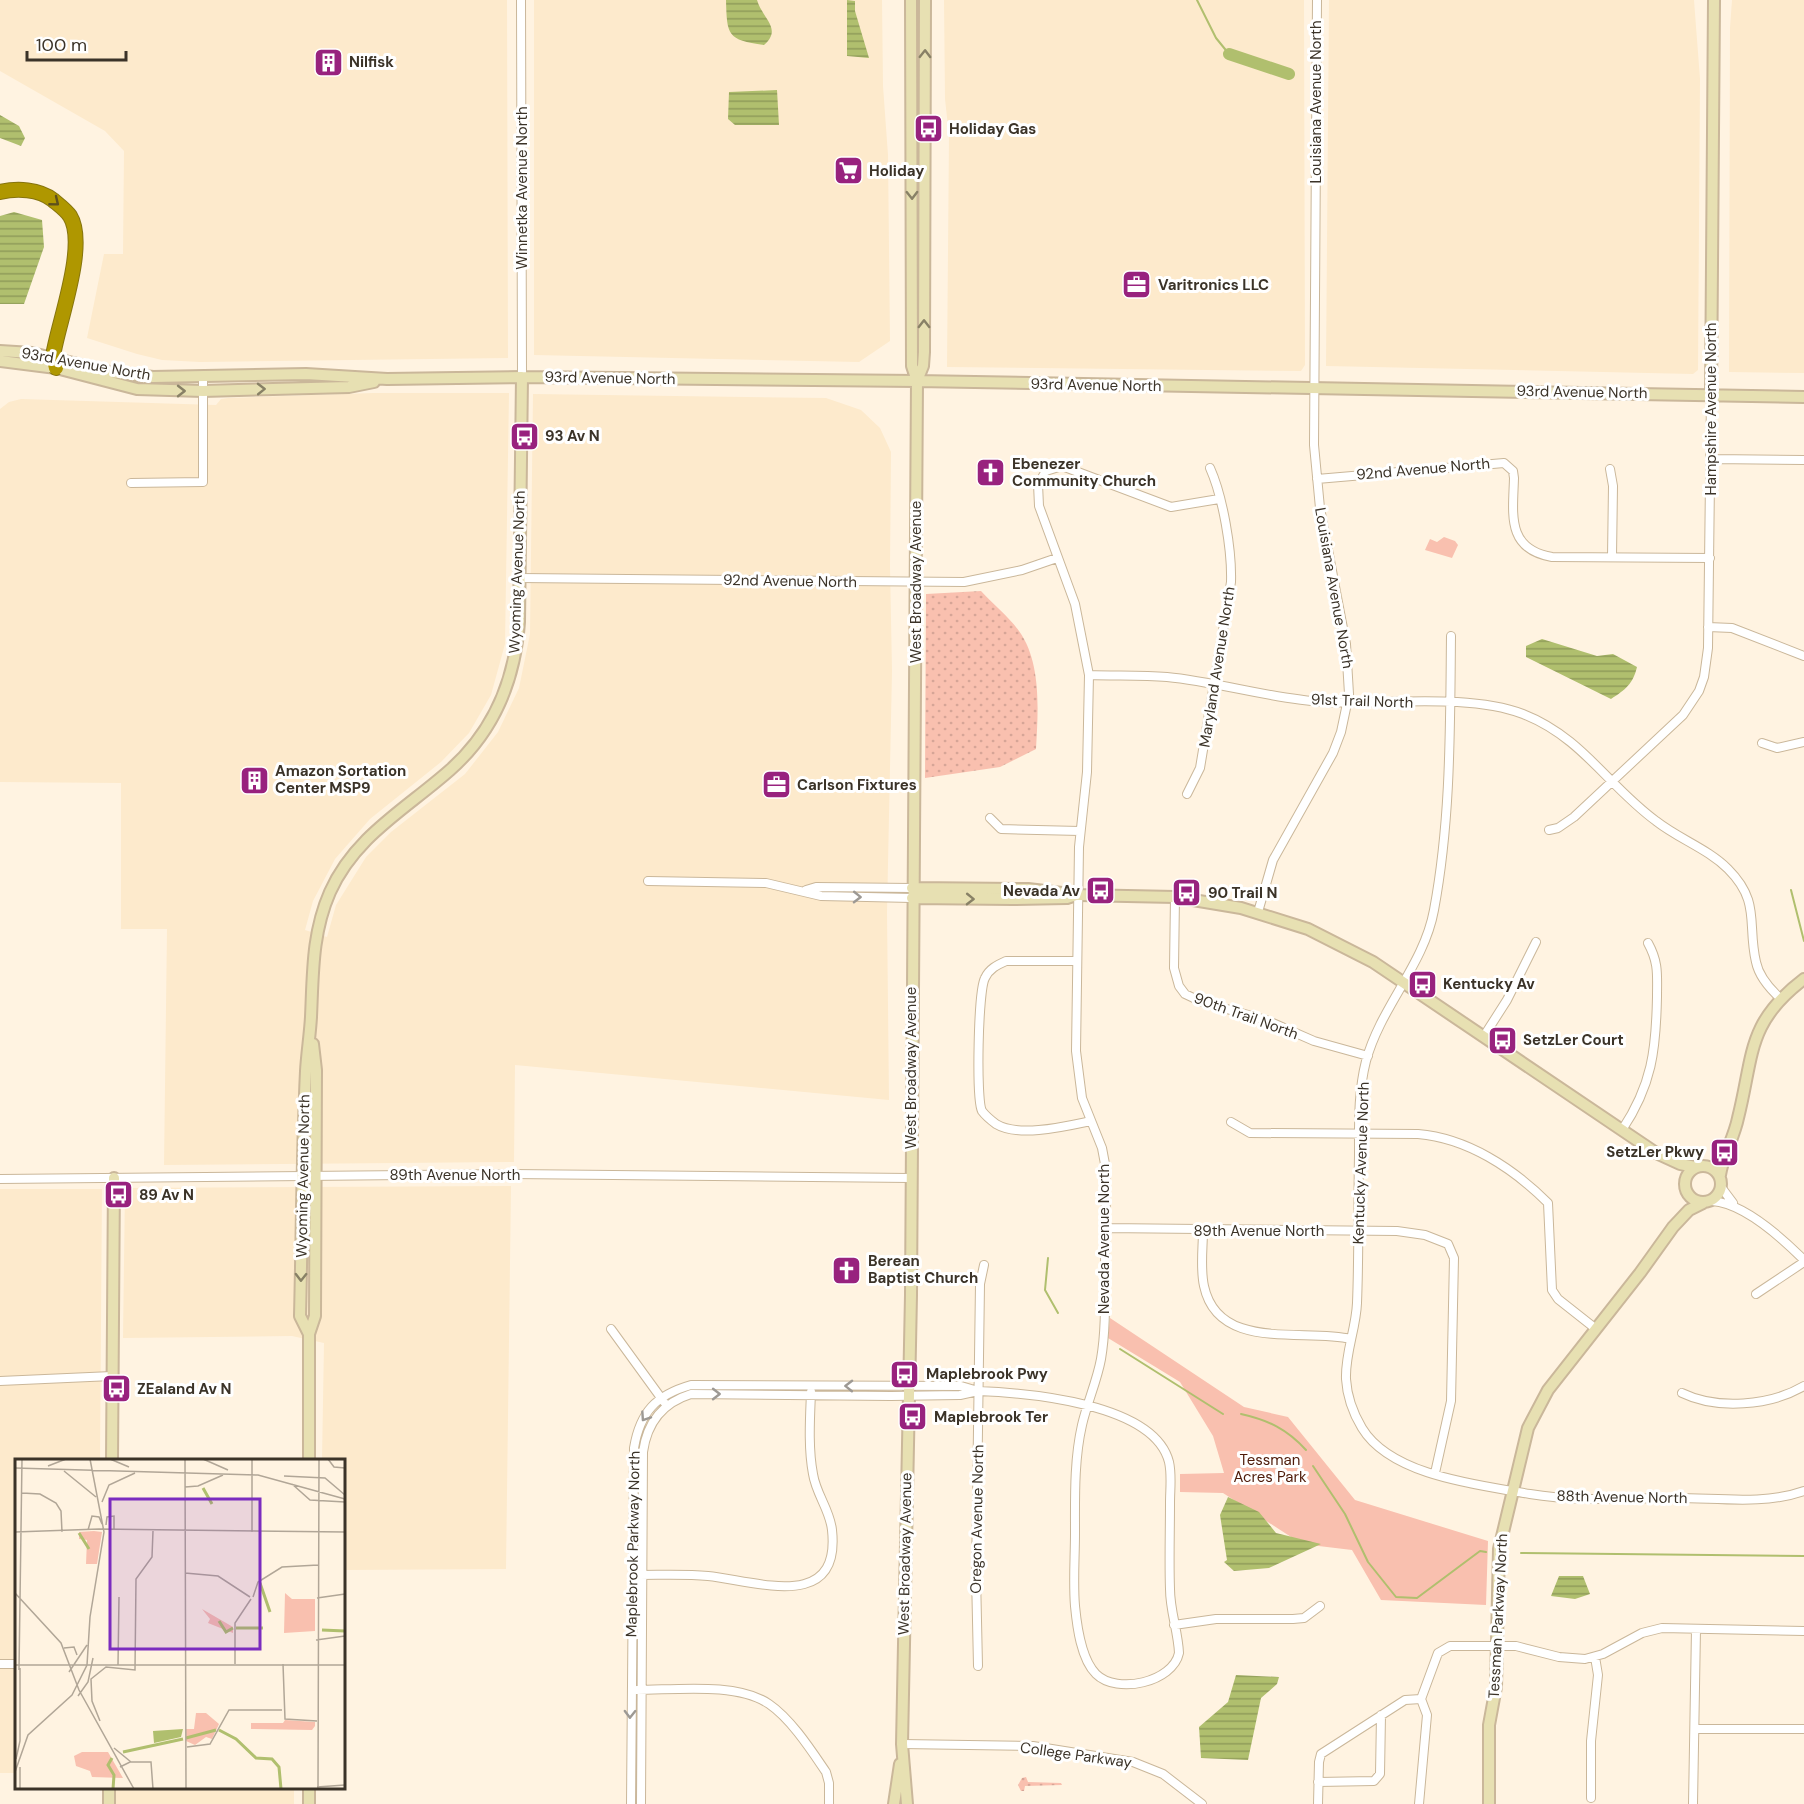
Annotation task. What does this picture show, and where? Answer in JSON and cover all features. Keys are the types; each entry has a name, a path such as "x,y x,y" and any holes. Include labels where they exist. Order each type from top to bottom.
{"highway":[{"path":"0,192 27,190 47,196 70,216 74,228 76,242 55,362"}],"street":[{"name":"Winnetka Avenue North","path":"521,0 522,377"},
{"name":"West Broadway Avenue","path":"907,1804 902,1750 908,1390 917,381 912,366 911,0"},
{"name":"West Broadway Avenue","path":"917,381 923,366 924,352 925,0"},
{"name":"Louisiana Avenue North","path":"1258,912 1273,860 1333,753 1348,702 1346,644 1317,479 1314,389 1317,0"},
{"name":"Hampshire Avenue North","path":"1549,831 1574,818 1673,725 1692,703 1707,663 1710,558 1714,0"},
{"name":"93rd Avenue North","path":"0,351 133,375 203,377 306,374 387,379 522,377 917,381 1804,396"},
{"name":"93rd Avenue North","path":"0,361 55,362 137,389 203,391 349,387 387,379"},
{"path":"131,483 203,482 203,377"},
{"name":"Wyoming Avenue North","path":"309,1334 300,1316 306,1070 314,943 323,910 342,871 369,836 459,762 488,728 511,675 518,644 522,377"},
{"path":"1711,459 1804,460"},
{"name":"92nd Avenue North","path":"1317,479 1504,463 1513,471 1515,527 1525,545 1533,551 1552,557 1710,558"},
{"name":"Nevada Avenue North","path":"1174,1625 1179,1644 1178,1661 1173,1668 1159,1677 1132,1683 1111,1683 1094,1672 1085,1654 1075,1607 1075,1480 1079,1443 1102,1349 1106,1228 1105,1164 1102,1148 1082,1098 1076,1067 1080,831 1087,772 1089,675 1082,628 1042,518 1037,492 1046,471 1062,466 1171,507 1219,499"},
{"name":"Maryland Avenue North","path":"1187,794 1200,768 1231,569 1219,499 1210,468"},
{"path":"1610,469 1613,486 1612,557"},
{"name":"92nd Avenue North","path":"519,578 916,583 985,579 1057,558"},
{"path":"1708,627 1738,630 1804,656"},
{"name":"Kentucky Avenue North","path":"1377,1446 1362,1428 1350,1401 1346,1366 1357,1310 1361,1087 1368,1056 1384,1013 1425,942 1435,909 1448,814 1451,636"},
{"name":"91st Trail North","path":"1089,675 1168,677 1301,699 1498,707 1543,723 1581,750 1612,781"},
{"path":"1762,743 1777,748 1804,742"},
{"path":"1612,781 1657,822 1706,852 1729,870 1746,894 1751,908 1756,963 1760,974 1781,999"},
{"path":"990,818 1001,829 1080,831"},
{"path":"648,881 732,881 766,883 804,890 816,887 912,893 1028,889 1079,894 1175,897 1258,912 1341,944 1403,981 1622,1130 1680,1164 1695,1167 1707,1166 1730,1140"},
{"name":"90th Trail North","path":"1175,897 1174,968 1179,986 1185,994 1202,1002 1266,1020 1314,1041 1368,1056"},
{"path":"1484,1036 1507,1000 1536,942"},
{"path":"1622,1130 1643,1092 1655,1051 1657,960 1648,943"},
{"path":"1076,961 1006,961 990,970 981,986 980,994 978,1094 982,1110 997,1125 1013,1129 1058,1129 1091,1121"},
{"path":"1707,1202 1720,1181 1730,1140 1738,1119 1754,1042 1765,1020 1781,999 1804,979"},
{"name":"Wyoming Avenue North","path":"309,1459 309,1334 315,1316 316,1070 311,1017"},
{"path":"1232,1122 1250,1133 1418,1134 1452,1140 1484,1155 1533,1189 1548,1203 1552,1290 1558,1299 1596,1329"},
{"path":"1656,1152 1694,1200 1724,1201 1738,1208 1774,1233 1804,1261 1756,1294"},
{"path":"1707,1166 1738,1208"},
{"path":"1685,1186 1686,1176 1695,1167"},
{"name":"89th Avenue North","path":"0,1179 512,1174 910,1178"},
{"path":"112,1459 114,1178"},
{"name":"Tessman Parkway North","path":"1673,1227 1684,1204 1685,1186"},
{"name":"Tessman Parkway North","path":"1489,1804 1489,1725 1496,1687 1499,1549 1528,1428 1548,1390 1673,1227 1689,1210 1707,1202"},
{"name":"89th Avenue North","path":"1106,1228 1407,1232 1448,1244 1454,1258 1451,1401 1435,1473"},
{"path":"1203,1230 1204,1286 1212,1305 1225,1320 1249,1332 1323,1334 1351,1339"},
{"name":"Oregon Avenue North","path":"978,1666 978,1391 980,1284 984,1265"},
{"path":"611,1329 667,1406 691,1394 811,1395 961,1386 978,1391 1038,1395 1087,1407 1141,1425 1156,1438 1167,1455 1170,1473 1170,1594 1174,1625 1216,1619 1293,1620 1304,1618 1320,1606"},
{"path":"0,1381 112,1376"},
{"name":"Maplebrook Parkway North","path":"631,1804 632,1575 636,1438 644,1416 661,1398 674,1390 691,1385 908,1390"},
{"path":"632,1575 708,1576 793,1588 818,1579 828,1565 832,1541 828,1514 813,1475 811,1386"},
{"path":"1682,1393 1701,1401 1748,1402 1782,1396 1804,1386"},
{"name":"Maplebrook Parkway North","path":"641,1804 645,1439 657,1415 667,1406"},
{"name":"88th Avenue North","path":"1377,1446 1407,1465 1435,1473 1512,1490 1582,1499 1770,1498 1804,1491"},
{"path":"1693,1804 1696,1629"},
{"path":"1419,1804 1427,1715 1421,1699 1436,1658 1443,1649 1450,1646 1529,1648 1567,1659 1594,1657 1652,1630 1804,1631"},
{"path":"1591,1798 1591,1741 1598,1675 1594,1657"},
{"path":"631,1690 728,1690 767,1703 783,1716 826,1772 830,1783 829,1804"},
{"path":"1318,1804 1321,1754 1411,1697 1421,1699"},
{"path":"1318,1782 1374,1781 1380,1774 1381,1715"},
{"path":"1695,1729 1804,1730"},
{"name":"College Parkway","path":"902,1750 1033,1746 1133,1762 1163,1774 1202,1804"},
{"name":"West Broadway Avenue","path":"894,1804 902,1750"}],"shaded area":[{"path":"0,0 507,0 508,358 200,362 162,360 87,338 104,254 123,254 124,151 105,131 0,71"},
{"path":"534,0 882,0 883,86 888,155 890,341 859,362 534,355"},
{"path":"726,0 757,0 770,23 772,34 764,45 743,41 732,34 727,21"},
{"path":"847,0 855,1 855,11 869,58 847,56"},
{"path":"944,0 1304,0 1305,365 1301,371 947,367 949,136 945,99"},
{"path":"1329,0 1694,0 1700,79 1698,370 1693,374 1326,366"},
{"path":"1732,0 1804,0 1804,373 1729,372"},
{"path":"777,90 779,125 735,125 728,119 729,92"},
{"path":"0,115 19,126 25,138 21,146 0,138"},
{"path":"14,212 42,220 44,247 24,304 0,304 0,216"},
{"path":"373,393 509,393 505,644 491,695 469,733 441,762 370,819 335,859 313,901 305,930 327,937 336,905 366,857 391,832 465,774 498,732 519,688 530,634 533,394 826,398 861,410 880,428 891,452 892,671 887,912 889,1100 515,1065 514,1162 164,1165 167,929 121,929 121,783 0,782 0,409 9,402 21,399 216,405 221,399 228,398"},
{"path":"1542,639 1597,656 1613,654 1637,667 1628,686 1611,699 1526,657 1526,646"},
{"path":"511,1186 506,1569 345,1570 345,1459 322,1459 324,1343 292,1336 123,1338 125,1188"},
{"path":"0,1189 102,1189 100,1459 15,1459 15,1773 0,1773"},
{"path":"1228,1497 1259,1512 1276,1533 1321,1544 1269,1568 1234,1571 1224,1562 1227,1560 1220,1515"},
{"path":"1559,1576 1583,1576 1590,1594 1575,1599 1551,1596"},
{"path":"1236,1675 1279,1677 1277,1684 1261,1698 1248,1760 1201,1758 1199,1727 1228,1702"},
{"path":"114,1789 294,1789 294,1804 115,1804"}],"green space":[{"path":"1444,537 1455,541 1458,545 1452,558 1425,550 1430,539 1437,542"},
{"path":"981,591 1019,631 1032,658 1037,688 1036,749 1000,767 925,778 926,594"},
{"name":"Tessman Acres Park","path":"1110,1318 1244,1407 1288,1417 1355,1500 1488,1541 1486,1605 1381,1600 1352,1550 1302,1544 1223,1493 1180,1492 1180,1474 1224,1473 1213,1436 1180,1382 1108,1338"},
{"path":"1026,1777 1028,1782 1061,1783 1062,1785 1025,1786 1024,1791 1021,1791 1018,1785 1022,1778"}],"waterway":[{"path":"1197,0 1216,38 1229,54"},
{"path":"1229,54 1289,74"},
{"path":"1791,890 1804,941"},
{"path":"1048,1258 1045,1290 1058,1313"},
{"path":"1120,1349 1223,1414"},
{"path":"1241,1414 1277,1426 1292,1436 1306,1450"},
{"path":"1313,1466 1345,1514 1368,1562 1396,1597 1417,1598 1480,1551 1486,1552"},
{"path":"1521,1553 1804,1556"}],"place":[{"name":"Nilfisk","path":"328,62"},
{"name":"Holiday Gas","path":"928,129"},
{"name":"Holiday","path":"848,171"},
{"name":"Varitronics LLC","path":"1137,285"},
{"name":"93 Av N","path":"524,436"},
{"name":"Ebenezer Community Church","path":"991,473"},
{"name":"Amazon Sortation Center MSP9","path":"254,780"},
{"name":"Carlson Fixtures","path":"776,785"},
{"name":"Nevada Av","path":"1101,891"},
{"name":"90 Trail N","path":"1187,893"},
{"name":"Kentucky Av","path":"1422,984"},
{"name":"SetzLer Court","path":"1502,1040"},
{"name":"SetzLer Pkwy","path":"1725,1152"},
{"name":"89 Av N","path":"118,1195"},
{"name":"Berean Baptist Church","path":"847,1270"},
{"name":"Maplebrook Pwy","path":"905,1374"},
{"name":"ZEaland Av N","path":"116,1389"},
{"name":"Maplebrook Ter","path":"913,1417"}]}
